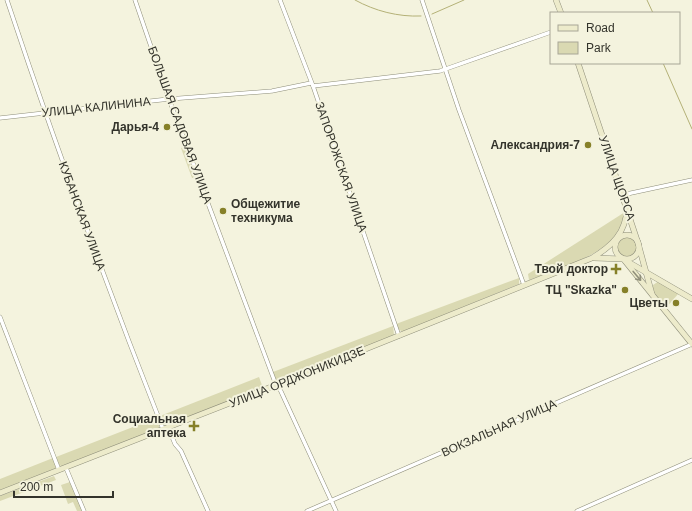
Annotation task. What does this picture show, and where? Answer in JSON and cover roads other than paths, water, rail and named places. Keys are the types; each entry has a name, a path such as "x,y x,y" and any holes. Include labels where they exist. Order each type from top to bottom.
{"main road":[{"path":"556,0 561,12"},
{"name":"УЛИЦА ЩОРСА","path":"578,64 627,208 647,272 652,294"},
{"path":"627,208 625,222 614,246 615,252 623,259 692,299"},
{"path":"629,235 634,237 638,244 639,250 635,257 629,260 592,258 621,236 629,235"},
{"name":"УЛИЦА ОРДЖОНИКИДЗЕ","path":"0,493 277,385 592,258"},
{"name":"УЛИЦА ЩОРСА","path":"623,259 692,344"}],"street":[{"name":"КУБАНСКАЯ УЛИЦА","path":"6,0 44,113 118,316 165,428 181,451 208,511"},
{"name":"БОЛЬШАЯ САДОВАЯ УЛИЦА","path":"135,0 169,99 277,385 336,511"},
{"name":"ЗАПОРОЖСКАЯ УЛИЦА","path":"280,0 312,84 398,336"},
{"path":"422,0 445,69 524,285"},
{"name":"УЛИЦА КАЛИНИНА","path":"0,118 169,99 272,91 312,84 436,72 550,32"},
{"path":"622,195 692,180"},
{"path":"0,317 59,470"},
{"name":"ВОКЗАЛЬНАЯ УЛИЦА","path":"307,511 692,344"},
{"path":"577,511 692,460"},
{"path":"66,468 84,511"}],"waterway":[{"path":"355,0 387,12 421,16"},
{"path":"432,14 464,0"},
{"path":"647,0 653,12"},
{"path":"663,64 692,129"}],"place":[{"name":"Дарья-4","path":"167,127"},
{"name":"Александрия-7","path":"588,145"},
{"name":"Общежитие техникума","path":"223,211"},
{"name":"Твой доктор","path":"616,269"},
{"name":"ТЦ \"Skazka\"","path":"625,290"},
{"name":"Цветы","path":"676,303"},
{"name":"Социальная аптека","path":"194,426"}]}
